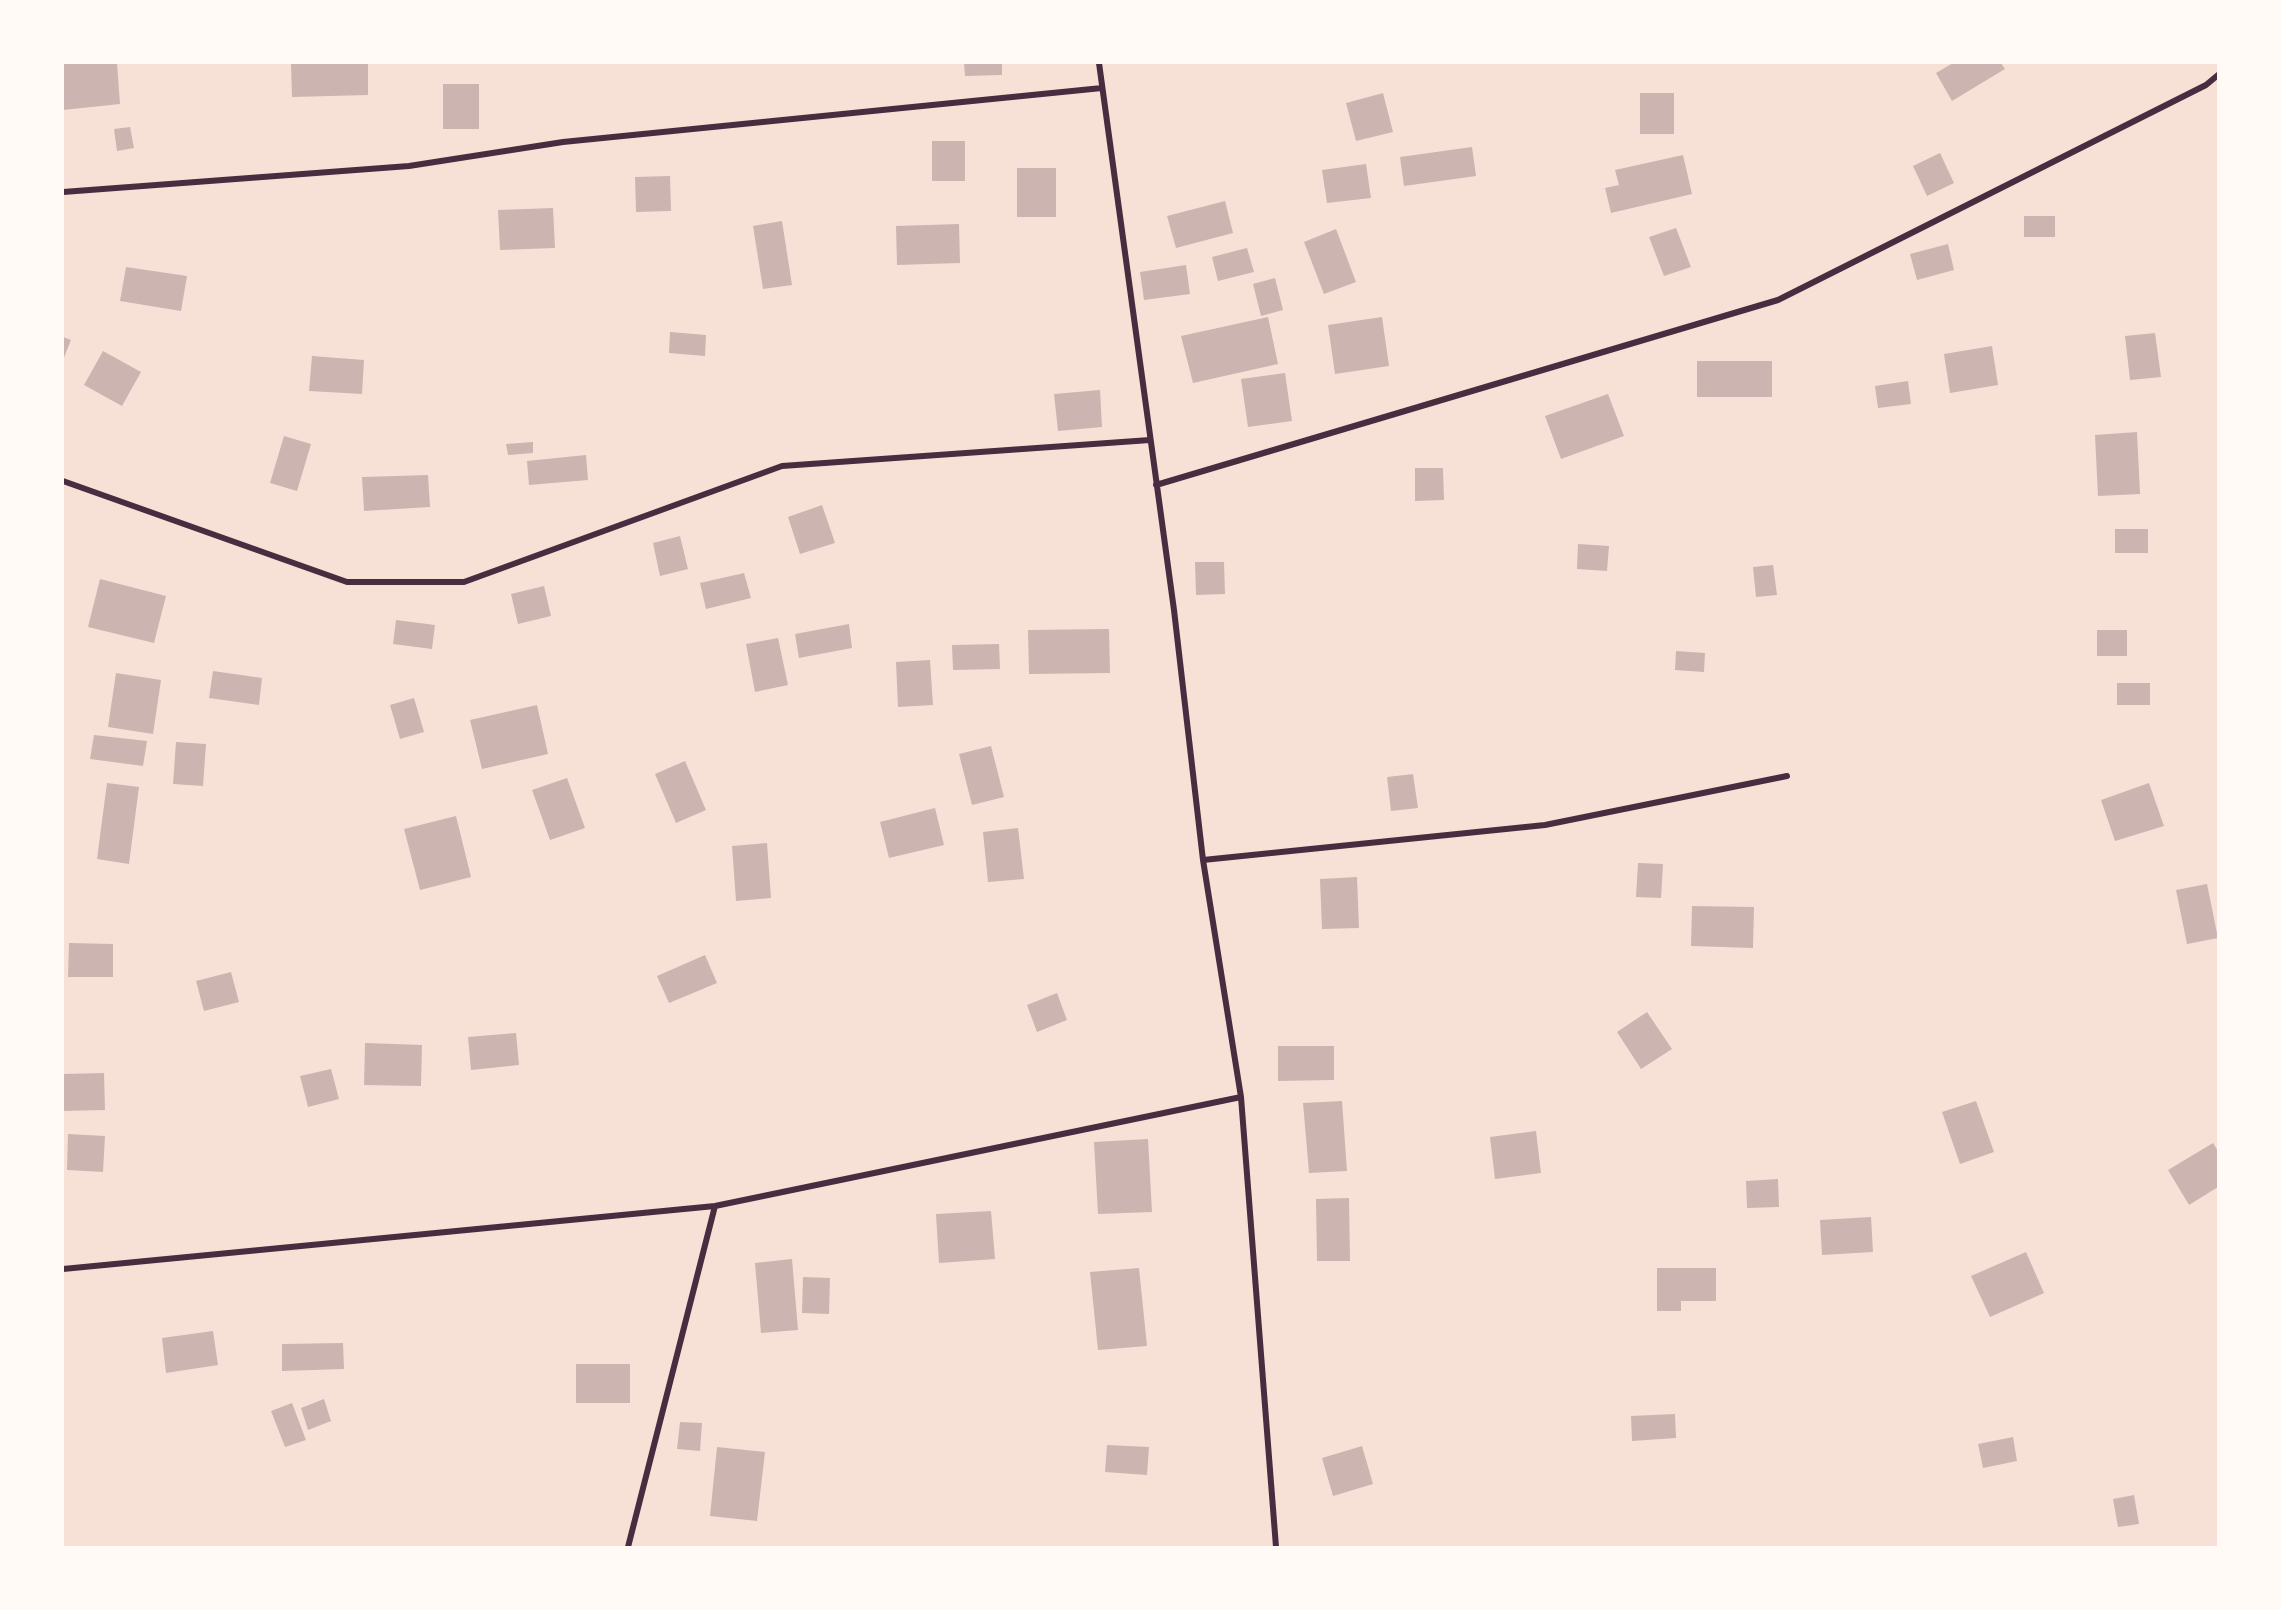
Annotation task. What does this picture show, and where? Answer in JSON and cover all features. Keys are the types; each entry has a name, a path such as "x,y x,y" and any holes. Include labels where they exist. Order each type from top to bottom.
{"street":[{"path":"1099,63 1174,610 1203,860 1241,1097 1276,1547"},
{"path":"1156,485 1778,300 2206,85 2218,75"},
{"path":"63,192 409,166 563,142 1102,88"},
{"path":"63,481 347,582 464,582 782,466 1150,440"},
{"path":"1203,860 1545,825 1787,776"},
{"path":"63,1269 716,1206 1241,1097"},
{"path":"628,1547 716,1206"}],"building":[{"path":"63,63 117,63 120,104 63,110"},
{"path":"291,63 368,63 368,95 292,97"},
{"path":"964,63 1002,63 1002,75 965,76"},
{"path":"1953,63 2001,63 2005,69 1952,101 1936,73"},
{"path":"443,84 479,84 479,129 443,129"},
{"path":"1383,93 1393,132 1356,141 1346,103"},
{"path":"1640,93 1674,93 1674,134 1640,134"},
{"path":"130,127 134,148 117,151 114,129"},
{"path":"932,141 965,141 965,181 932,181"},
{"path":"1472,147 1476,176 1404,186 1400,157"},
{"path":"1940,153 1954,183 1927,196 1913,166"},
{"path":"1683,155 1692,194 1611,213 1605,188 1619,185 1615,170"},
{"path":"1366,164 1371,198 1327,203 1322,170"},
{"path":"1017,168 1056,168 1056,217 1017,217"},
{"path":"670,176 671,211 636,212 635,177"},
{"path":"1225,201 1233,233 1176,248 1167,216"},
{"path":"553,208 555,248 500,250 498,210"},
{"path":"2024,216 2055,216 2055,237 2024,237"},
{"path":"782,221 792,285 763,289 753,226"},
{"path":"959,224 960,263 897,265 896,226"},
{"path":"1676,228 1691,267 1664,276 1649,237"},
{"path":"1336,229 1356,282 1324,294 1304,242"},
{"path":"1948,244 1954,270 1917,280 1910,254"},
{"path":"1247,248 1254,272 1218,281 1212,257"},
{"path":"1186,265 1190,294 1144,300 1140,272"},
{"path":"126,267 187,276 181,311 120,301"},
{"path":"1275,278 1283,310 1261,316 1253,284"},
{"path":"1268,317 1278,364 1193,383 1181,336"},
{"path":"1382,317 1389,366 1335,374 1328,325"},
{"path":"670,332 706,335 705,356 669,353"},
{"path":"2155,333 2161,377 2130,380 2125,336"},
{"path":"63,337 71,340 63,360"},
{"path":"1992,346 1998,385 1950,393 1944,354"},
{"path":"103,351 141,372 122,406 84,385"},
{"path":"312,356 364,360 362,394 309,391"},
{"path":"1697,361 1772,361 1772,397 1697,397"},
{"path":"1285,373 1292,421 1248,427 1241,379"},
{"path":"1908,381 1911,404 1878,408 1875,386"},
{"path":"1100,390 1102,427 1058,431 1054,394"},
{"path":"1608,394 1624,436 1561,459 1545,416"},
{"path":"2137,432 2140,494 2098,496 2095,435"},
{"path":"284,436 311,444 297,491 270,483"},
{"path":"533,442 533,453 508,455 506,444"},
{"path":"586,455 588,480 529,485 527,461"},
{"path":"1415,468 1443,468 1444,500 1415,501"},
{"path":"428,475 430,507 364,511 362,477"},
{"path":"822,505 835,543 800,554 788,517"},
{"path":"2115,529 2148,529 2148,553 2115,553"},
{"path":"680,536 688,569 660,576 653,543"},
{"path":"1578,544 1609,546 1607,571 1577,569"},
{"path":"1195,562 1224,562 1225,594 1196,595"},
{"path":"1773,565 1777,595 1756,597 1753,567"},
{"path":"744,573 751,598 706,609 700,583"},
{"path":"100,579 166,596 154,643 88,627"},
{"path":"544,586 551,616 518,624 511,594"},
{"path":"396,620 435,625 432,649 393,644"},
{"path":"849,624 852,648 799,658 795,634"},
{"path":"1109,629 1110,673 1029,674 1028,630"},
{"path":"2097,630 2127,630 2127,656 2097,656"},
{"path":"778,638 788,685 755,692 746,644"},
{"path":"999,644 1000,669 953,670 952,645"},
{"path":"1676,651 1705,653 1704,672 1675,670"},
{"path":"930,660 933,705 898,707 896,662"},
{"path":"213,671 262,678 259,705 209,698"},
{"path":"116,673 161,680 153,734 108,727"},
{"path":"2117,683 2150,683 2150,705 2117,705"},
{"path":"414,698 424,732 400,739 390,705"},
{"path":"537,705 548,754 482,769 470,720"},
{"path":"94,735 147,741 143,766 90,759"},
{"path":"176,742 206,744 203,786 173,784"},
{"path":"991,746 1004,797 972,805 959,754"},
{"path":"685,761 706,810 676,823 655,774"},
{"path":"1413,774 1418,808 1391,811 1387,777"},
{"path":"567,778 585,828 550,840 532,790"},
{"path":"107,783 139,787 129,864 97,859"},
{"path":"2149,783 2164,826 2115,841 2101,800"},
{"path":"935,808 944,845 889,858 880,822"},
{"path":"456,816 471,877 420,890 404,829"},
{"path":"1018,828 1024,879 988,882 983,832"},
{"path":"767,843 771,898 736,901 732,846"},
{"path":"1638,863 1663,864 1661,898 1636,897"},
{"path":"1357,877 1359,928 1322,929 1320,879"},
{"path":"2207,884 2218,938 2187,944 2176,890"},
{"path":"1692,906 1754,907 1753,948 1691,946"},
{"path":"69,943 113,944 113,977 68,977"},
{"path":"705,955 717,983 669,1003 657,976"},
{"path":"231,972 239,1002 204,1011 196,981"},
{"path":"1057,993 1067,1020 1037,1032 1027,1005"},
{"path":"1647,1012 1672,1049 1641,1069 1617,1032"},
{"path":"516,1033 519,1065 471,1070 468,1037"},
{"path":"365,1043 422,1045 421,1086 364,1085"},
{"path":"1278,1046 1334,1046 1334,1080 1278,1081"},
{"path":"331,1069 339,1099 308,1107 300,1076"},
{"path":"104,1073 105,1110 63,1111 63,1074"},
{"path":"1342,1101 1347,1171 1309,1173 1303,1103"},
{"path":"1976,1101 1994,1152 1960,1164 1942,1112"},
{"path":"1536,1131 1541,1173 1495,1179 1490,1137"},
{"path":"68,1134 105,1136 103,1172 67,1170"},
{"path":"1148,1139 1152,1212 1098,1214 1094,1142"},
{"path":"2213,1143 2218,1151 2218,1187 2189,1205 2168,1170"},
{"path":"1778,1179 1779,1207 1747,1208 1746,1181"},
{"path":"1349,1198 1350,1261 1317,1261 1316,1199"},
{"path":"991,1211 995,1259 939,1263 936,1214"},
{"path":"1871,1217 1873,1252 1822,1255 1820,1220"},
{"path":"2026,1252 2044,1293 1990,1317 1971,1276"},
{"path":"792,1259 798,1330 761,1333 755,1263"},
{"path":"1139,1268 1147,1346 1098,1350 1090,1272"},
{"path":"1657,1268 1716,1268 1716,1301 1681,1301 1681,1311 1657,1311"},
{"path":"803,1277 830,1278 829,1314 802,1313"},
{"path":"213,1331 218,1365 166,1373 162,1338"},
{"path":"343,1343 344,1369 282,1371 282,1344"},
{"path":"576,1364 630,1364 630,1403 576,1403"},
{"path":"324,1399 331,1421 308,1430 301,1408"},
{"path":"292,1403 306,1440 285,1447 271,1411"},
{"path":"1675,1414 1676,1438 1632,1441 1631,1416"},
{"path":"680,1422 702,1423 700,1451 677,1449"},
{"path":"2013,1437 2017,1461 1983,1468 1978,1444"},
{"path":"1107,1445 1149,1447 1147,1475 1105,1472"},
{"path":"1362,1446 1373,1484 1333,1496 1322,1458"},
{"path":"717,1447 765,1452 757,1521 710,1516"},
{"path":"2134,1495 2139,1524 2118,1527 2113,1499"}]}
